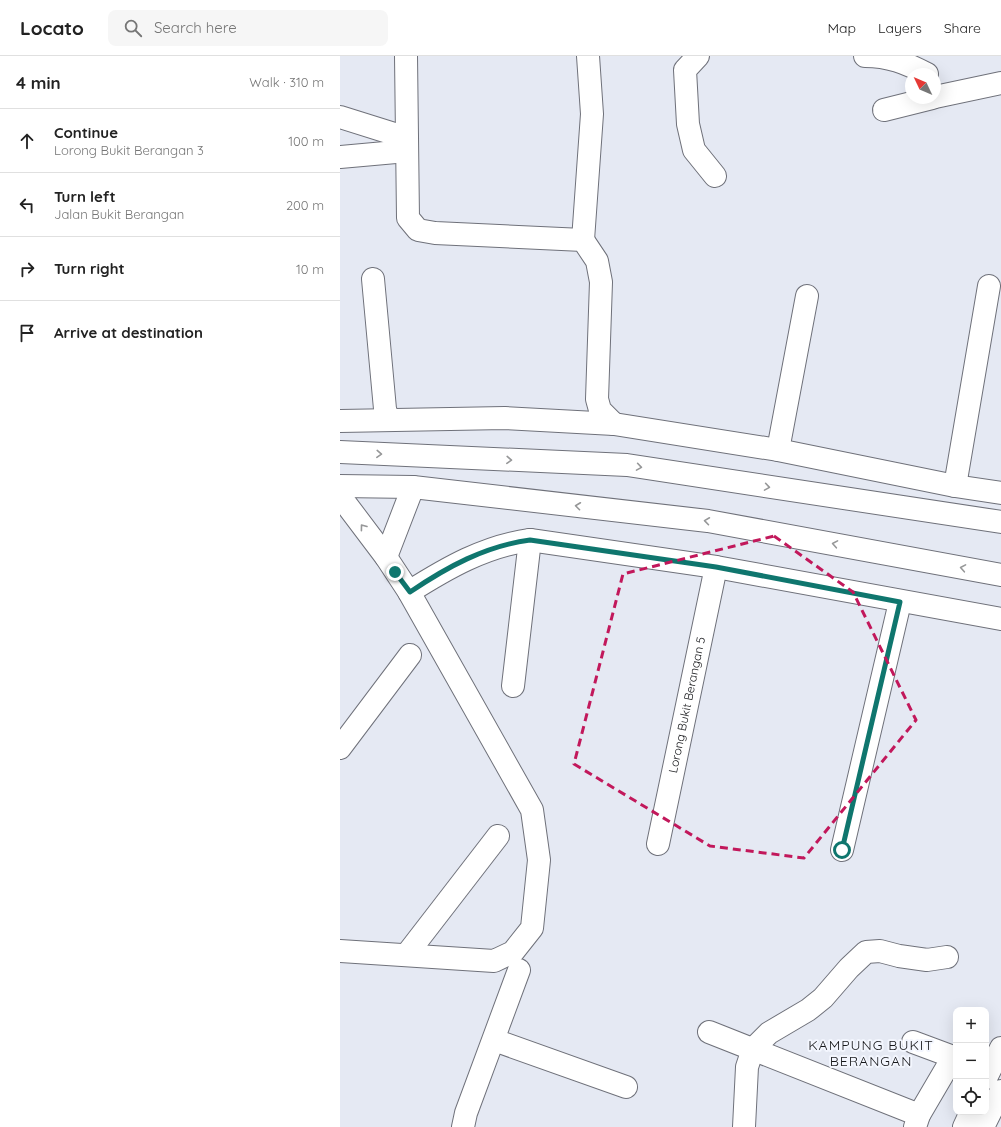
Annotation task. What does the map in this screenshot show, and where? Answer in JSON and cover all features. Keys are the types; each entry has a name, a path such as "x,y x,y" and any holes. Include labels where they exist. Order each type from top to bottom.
{"main road":[{"path":"406,56 408,218 418,230 435,233 582,240"},
{"path":"588,56 592,114 582,240 596,261 601,282 596,399 600,410 614,424"},
{"path":"698,56 686,70 688,124 694,150 715,176"},
{"path":"865,56 883,56 900,60 915,68"},
{"path":"941,81 961,91"},
{"path":"941,96 1001,84"},
{"path":"884,110 909,104"},
{"path":"340,117 407,145"},
{"path":"340,157 407,145"},
{"path":"372,279 385,409 388,419"},
{"path":"955,486 989,286"},
{"path":"778,450 807,296"},
{"path":"340,420 505,418 614,424 778,450 955,486 1001,493"},
{"path":"340,452 627,465 1001,522"},
{"path":"340,486 413,487 708,521 1001,574"},
{"path":"386,557 413,487"},
{"path":"340,496 386,557 410,592 532,810 539,860 532,928 513,952 494,961 407,954 340,951"},
{"path":"410,592 460,562 482,552 508,542 530,540 716,567 900,602 1001,619"},
{"path":"513,686 530,540"},
{"name":"Lorong Bukit Berangan 5","path":"658,844 716,567"},
{"path":"842,850 900,602"},
{"path":"340,748 410,655"},
{"path":"407,954 498,836"},
{"path":"744,1127 747,1067 753,1049 769,1033 808,1010 823,998 849,968 866,952 880,951 899,956 927,960 947,957"},
{"path":"463,1127 466,1113 519,970"},
{"path":"709,1032 753,1049 917,1121 953,1060"},
{"path":"494,1040 626,1087"},
{"path":"913,1042 953,1056"},
{"path":"989,1069 1001,1048"},
{"path":"983,1127 1001,1091"},
{"path":"964,1127 970,1115"}],"highlighted area":[{"path":"774,536 853,592 916,720 804,858 710,846 574,764 623,574"}],"district":[{"name":"KAMPUNG BUKIT BERANGAN","path":"871,1054"}],"route":[{"path":"395,572 410,592 460,562 482,552 508,542 530,540 554,542 716,567 900,602 842,850"}]}
